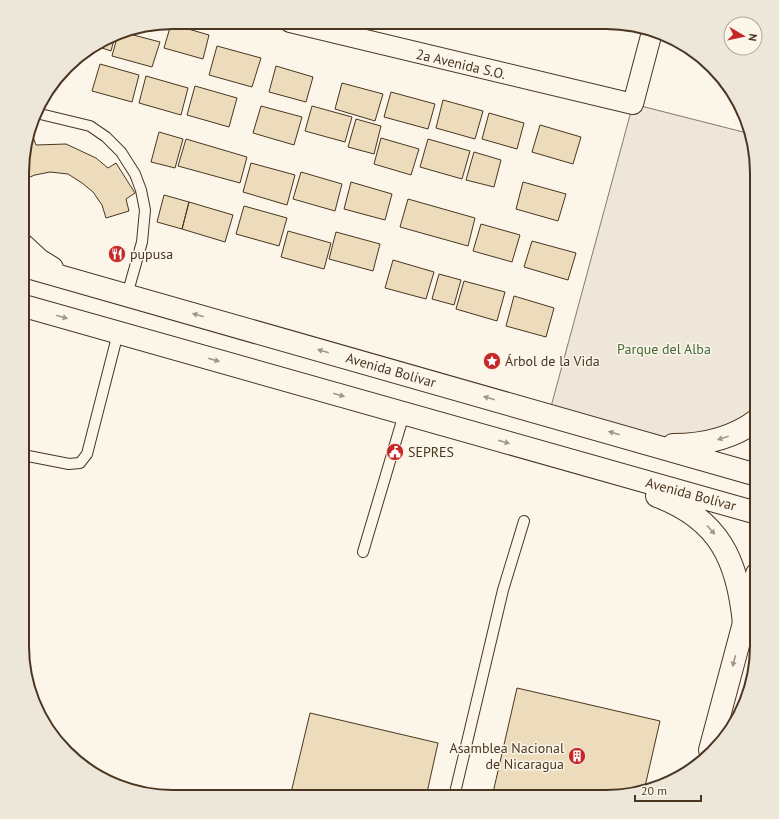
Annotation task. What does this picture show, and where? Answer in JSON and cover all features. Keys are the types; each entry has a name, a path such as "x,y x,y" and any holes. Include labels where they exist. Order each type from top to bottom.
{"main road":[{"path":"29,251 39,260 68,278"},
{"name":"Avenida Bolívar","path":"29,267 750,473"},
{"name":"Avenida Bolívar","path":"29,307 750,511"},
{"path":"651,444 686,445 717,440 733,435 750,425"},
{"path":"543,453 666,499 703,521 718,539 730,561 739,587 744,624"},
{"path":"712,744 750,601"}],"street":[{"name":"2a Avenida S.O.","path":"318,29 408,52 633,104 651,37"}],"lane":[{"path":"42,114 90,126 106,137 121,152 135,174 141,190 145,210 142,242 127,295"},
{"path":"29,457 69,464 80,463 87,454 118,333"},
{"path":"363,552 404,414"},
{"path":"456,790 503,590 524,521"}],"green space":[{"name":"Parque del Alba","path":"633,104 744,132 750,164 750,422 686,445 549,414"}],"building":[{"path":"170,29 188,29 209,35 203,59 164,48"},
{"path":"133,35 160,42 152,67 112,56 116,41"},
{"path":"113,42 111,51 101,48"},
{"path":"217,46 261,58 252,87 209,75"},
{"path":"100,64 139,75 132,102 92,91"},
{"path":"276,66 313,77 306,102 269,92"},
{"path":"146,76 188,88 181,115 139,103"},
{"path":"342,83 383,94 375,121 335,109"},
{"path":"195,86 237,98 229,127 187,115"},
{"path":"391,92 435,104 428,129 384,117"},
{"path":"443,100 483,111 475,139 436,128"},
{"path":"261,106 302,117 294,145 253,133"},
{"path":"312,106 352,117 345,142 305,131"},
{"path":"489,113 524,123 517,149 482,139"},
{"path":"356,119 381,126 374,154 348,147"},
{"path":"540,125 581,137 573,164 532,152"},
{"path":"159,132 183,139 175,168 151,162"},
{"path":"33,138 36,145 66,144 96,158 108,168 116,163 135,193 126,199 129,211 106,218 102,205 93,192 68,174 50,172 29,177 30,154"},
{"path":"381,138 419,149 411,175 374,164"},
{"path":"186,139 247,157 240,183 178,166"},
{"path":"428,139 470,151 462,179 420,167"},
{"path":"474,152 501,160 494,187 466,180"},
{"path":"251,163 295,175 287,205 243,192"},
{"path":"301,172 342,184 335,211 293,199"},
{"path":"351,182 392,194 385,220 344,209"},
{"path":"523,182 566,194 558,221 516,209"},
{"path":"164,195 189,202 182,229 157,222"},
{"path":"408,199 475,218 468,246 400,227"},
{"path":"189,202 233,215 225,242 182,229"},
{"path":"244,206 287,218 279,246 236,234"},
{"path":"481,224 520,235 512,262 473,251"},
{"path":"288,231 331,243 324,269 281,257"},
{"path":"336,232 380,244 373,271 329,259"},
{"path":"532,241 576,253 568,280 524,267"},
{"path":"393,260 434,272 426,299 385,288"},
{"path":"439,274 461,280 454,305 432,299"},
{"path":"464,281 505,292 497,321 456,309"},
{"path":"514,296 554,308 546,337 506,326"},
{"name":"Asamblea Nacional de Nicaragua","path":"517,688 660,721 646,784 615,790 494,790"},
{"path":"310,713 438,743 428,790 292,790"}],"place":[{"name":"pupusa","path":"117,254"},
{"name":"Árbol de la Vida","path":"492,361"},
{"name":"SEPRES","path":"395,452"},
{"name":"Asamblea Nacional de Nicaragua","path":"577,756"}]}
